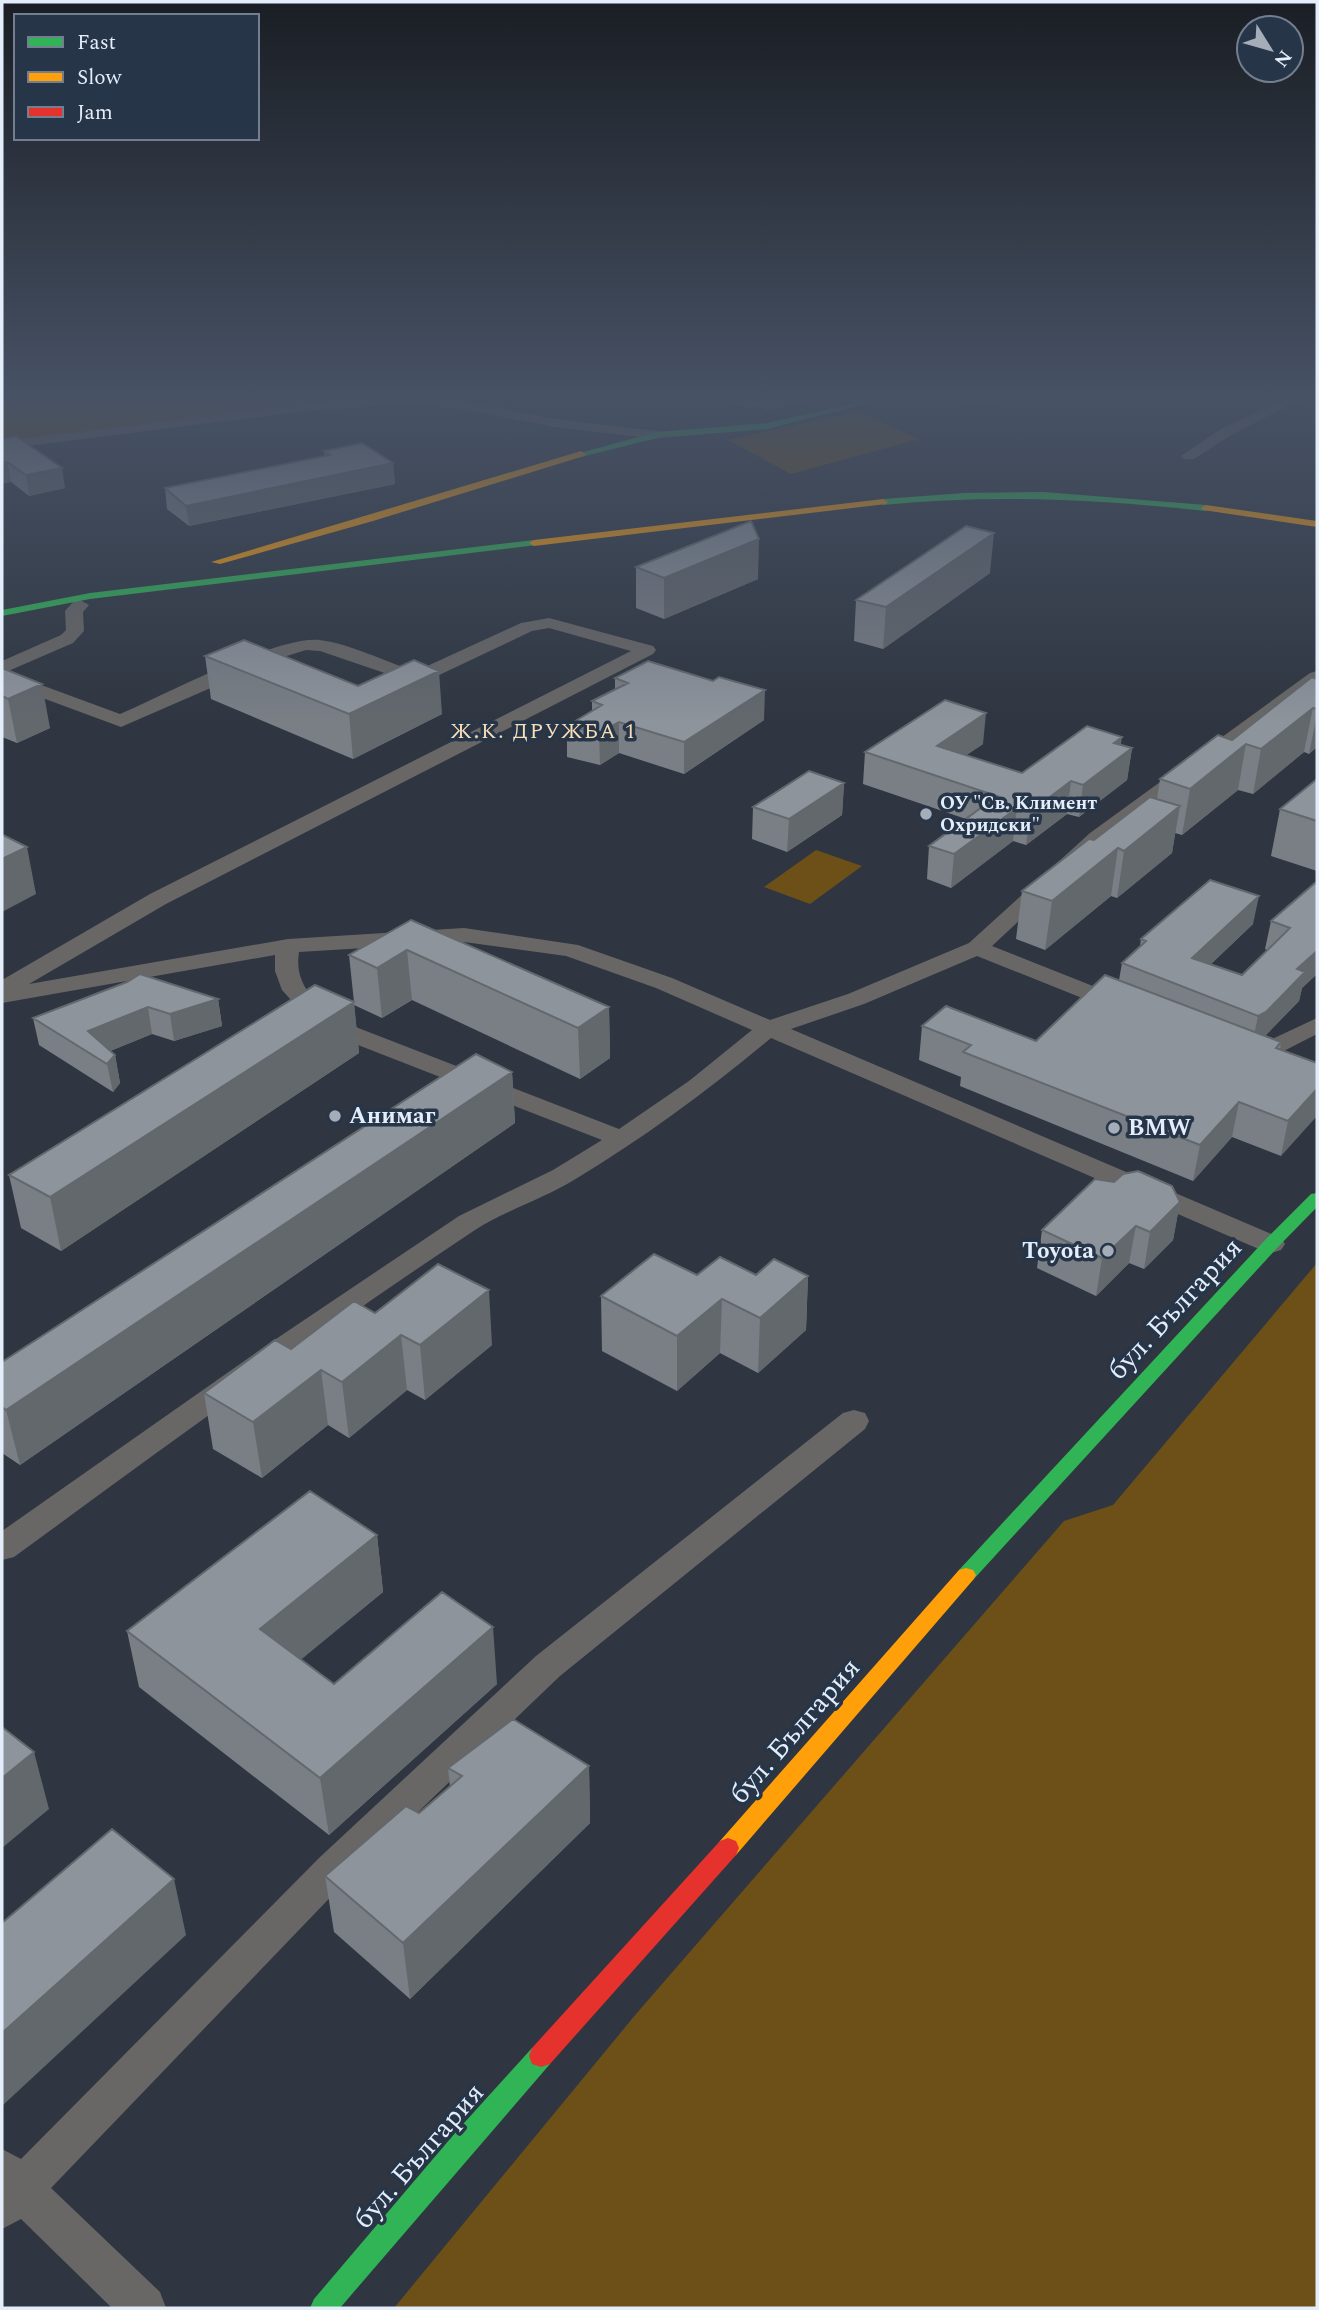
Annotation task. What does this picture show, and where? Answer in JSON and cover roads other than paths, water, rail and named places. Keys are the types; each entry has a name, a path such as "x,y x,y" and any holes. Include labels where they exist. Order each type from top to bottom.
{"street":[{"path":"2,668 67,639 75,631 74,611 85,600 405,508"},
{"path":"2,613 85,600 849,508"},
{"path":"85,600 937,508"},
{"path":"1128,508 1183,513 1317,534"},
{"path":"1202,508 1317,524"},
{"path":"2,677 121,721 271,655 305,645 322,646 411,676 428,673 527,627 549,623 647,650 171,892 2,990"},
{"path":"2,1548 277,1352 468,1222 562,1176 622,1139 698,1086 769,1028 856,999 977,948 1097,837 1317,677"},
{"path":"2,996 288,946 464,935 570,950 664,983 1271,1244"},
{"path":"288,946 284,961 288,982 297,998 326,1024 622,1139"},
{"path":"977,948 1135,1011"},
{"path":"1251,1058 1317,1025"},
{"path":"1225,1048 1284,1070"},
{"name":"бул. България","path":"323,2308 464,2142 713,1865 1006,1530 1271,1244 1317,1198"},
{"path":"144,2308 8,2189 332,1870 548,1665 854,1421"}],"place":[{"name":"ОУ \"Св. Климент Охридски\"","path":"926,814"},
{"name":"Анимаг","path":"335,1116"},
{"name":"BMW","path":"1114,1128"},
{"name":"Toyota","path":"1108,1251"}],"district":[{"name":"Ж.К. ДРУЖБА 1","path":"544,732"}]}
